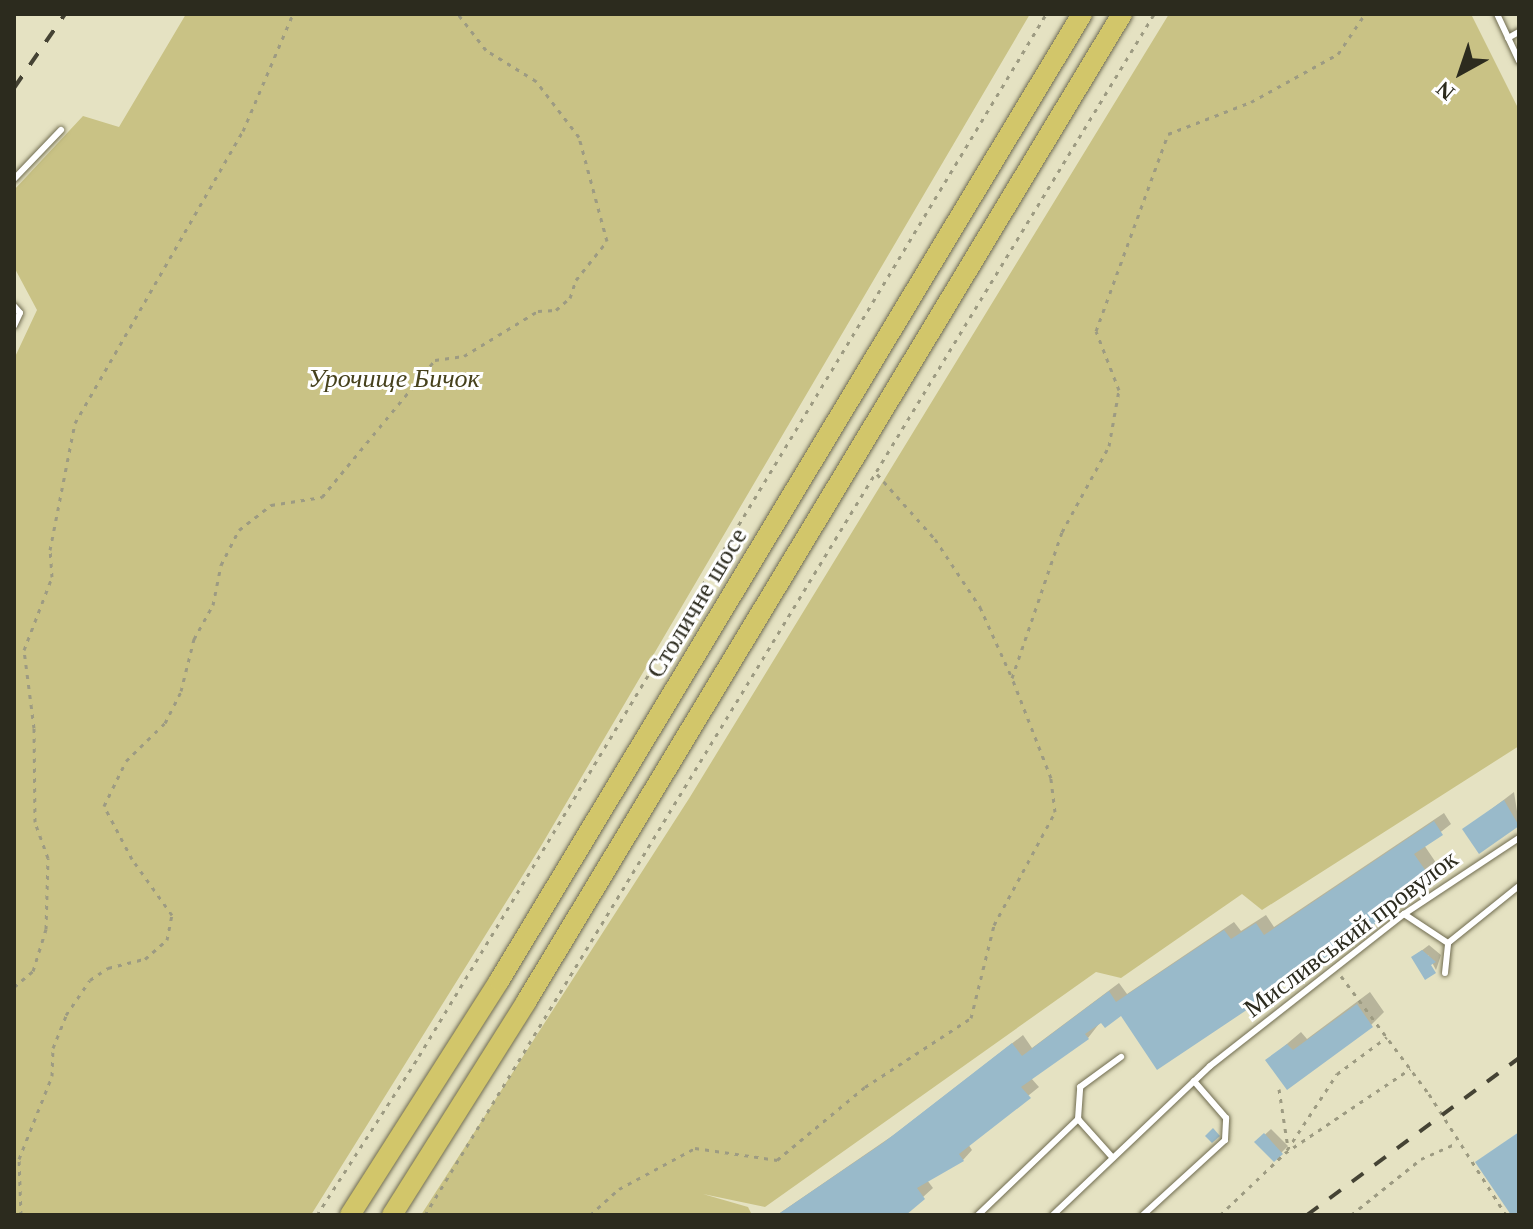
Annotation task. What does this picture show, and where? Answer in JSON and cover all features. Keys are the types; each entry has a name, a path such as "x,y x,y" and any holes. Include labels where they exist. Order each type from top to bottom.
{"highway":[{"name":"Столичне шосе","path":"350,1215 499,981 1082,14"},
{"path":"392,1215 526,1002 1122,14"}],"lane":[{"path":"1497,14 1519,61"},
{"path":"1508,38 1519,32"},
{"path":"14,179 61,130"},
{"path":"14,306 20,313 14,326"},
{"name":"Мисливський провулок","path":"1053,1215 1210,1066 1404,914 1519,838"},
{"path":"1445,973 1448,943 1519,886"},
{"path":"1404,914 1448,943"},
{"path":"978,1215 1078,1119 1080,1087 1121,1057"},
{"path":"1143,1215 1225,1140 1226,1118 1194,1081"},
{"path":"1078,1119 1113,1158"}],"path":[{"path":"14,987 33,971 46,929 48,858 35,822 36,756 24,650 52,577 50,550 75,423 243,131 293,14"},
{"path":"21,1215 19,1159 52,1076 53,1048 66,1015 90,980 108,968 145,959 167,940 172,915 132,859 104,806 126,761 165,723 181,691 194,639 213,605 221,565 239,530 271,505 322,497 435,360 464,356 538,311 556,310 570,298 576,280 598,259 607,241 579,137 536,81 486,50 458,14"},
{"path":"317,1215 419,1056 1046,14"},
{"path":"425,1215 1154,14"},
{"path":"1012,678 1062,532 1109,446 1119,390 1096,331 1168,134 1251,102 1338,54 1365,14"},
{"path":"590,1215 619,1189 695,1148 777,1160 865,1087 971,1018 994,925 1055,812 1051,778 980,607 935,539 877,474"},
{"path":"1333,967 1411,1069 1506,1215"},
{"path":"1287,1150 1337,1074 1387,1037"},
{"path":"1220,1215 1287,1150 1411,1069"},
{"path":"1279,1089 1287,1150"},
{"path":"1351,1215 1421,1159 1457,1143"}],"green space":[{"name":"Урочище Бичок","path":"186,14 1030,14 541,846 311,1215 14,1215 14,359 37,310 14,267 14,190 83,116 119,127"},
{"path":"1169,14 1471,14 1519,110 1519,746 1262,910 1242,894 1121,978 1096,972 765,1207 703,1194 748,1207 752,1215 421,1215 690,797"}],"building":[{"path":"1504,800 1519,826 1479,854 1462,829"},
{"path":"1434,821 1443,835 1414,854 1435,884 1157,1070 1121,1016 1105,1028 1101,1023 1085,1034 1089,1039 1021,1087 1031,1098 959,1154 964,1161 917,1188 925,1199 906,1215 777,1215 883,1143 1012,1043 1022,1056 1109,991 1116,1002 1224,930 1231,939 1256,923 1264,935"},
{"path":"1422,950 1436,962 1431,965 1436,973 1425,980 1411,957"},
{"path":"1357,1004 1373,1027 1287,1090 1265,1060 1287,1044 1293,1050"},
{"path":"1213,1128 1220,1136 1212,1143 1205,1136"},
{"path":"1519,1132 1519,1215 1511,1215 1475,1162"},
{"path":"1264,1133 1283,1154 1274,1162 1254,1142"}],"railway":[{"path":"14,88 65,14"},
{"path":"1307,1215 1519,1058"}]}
